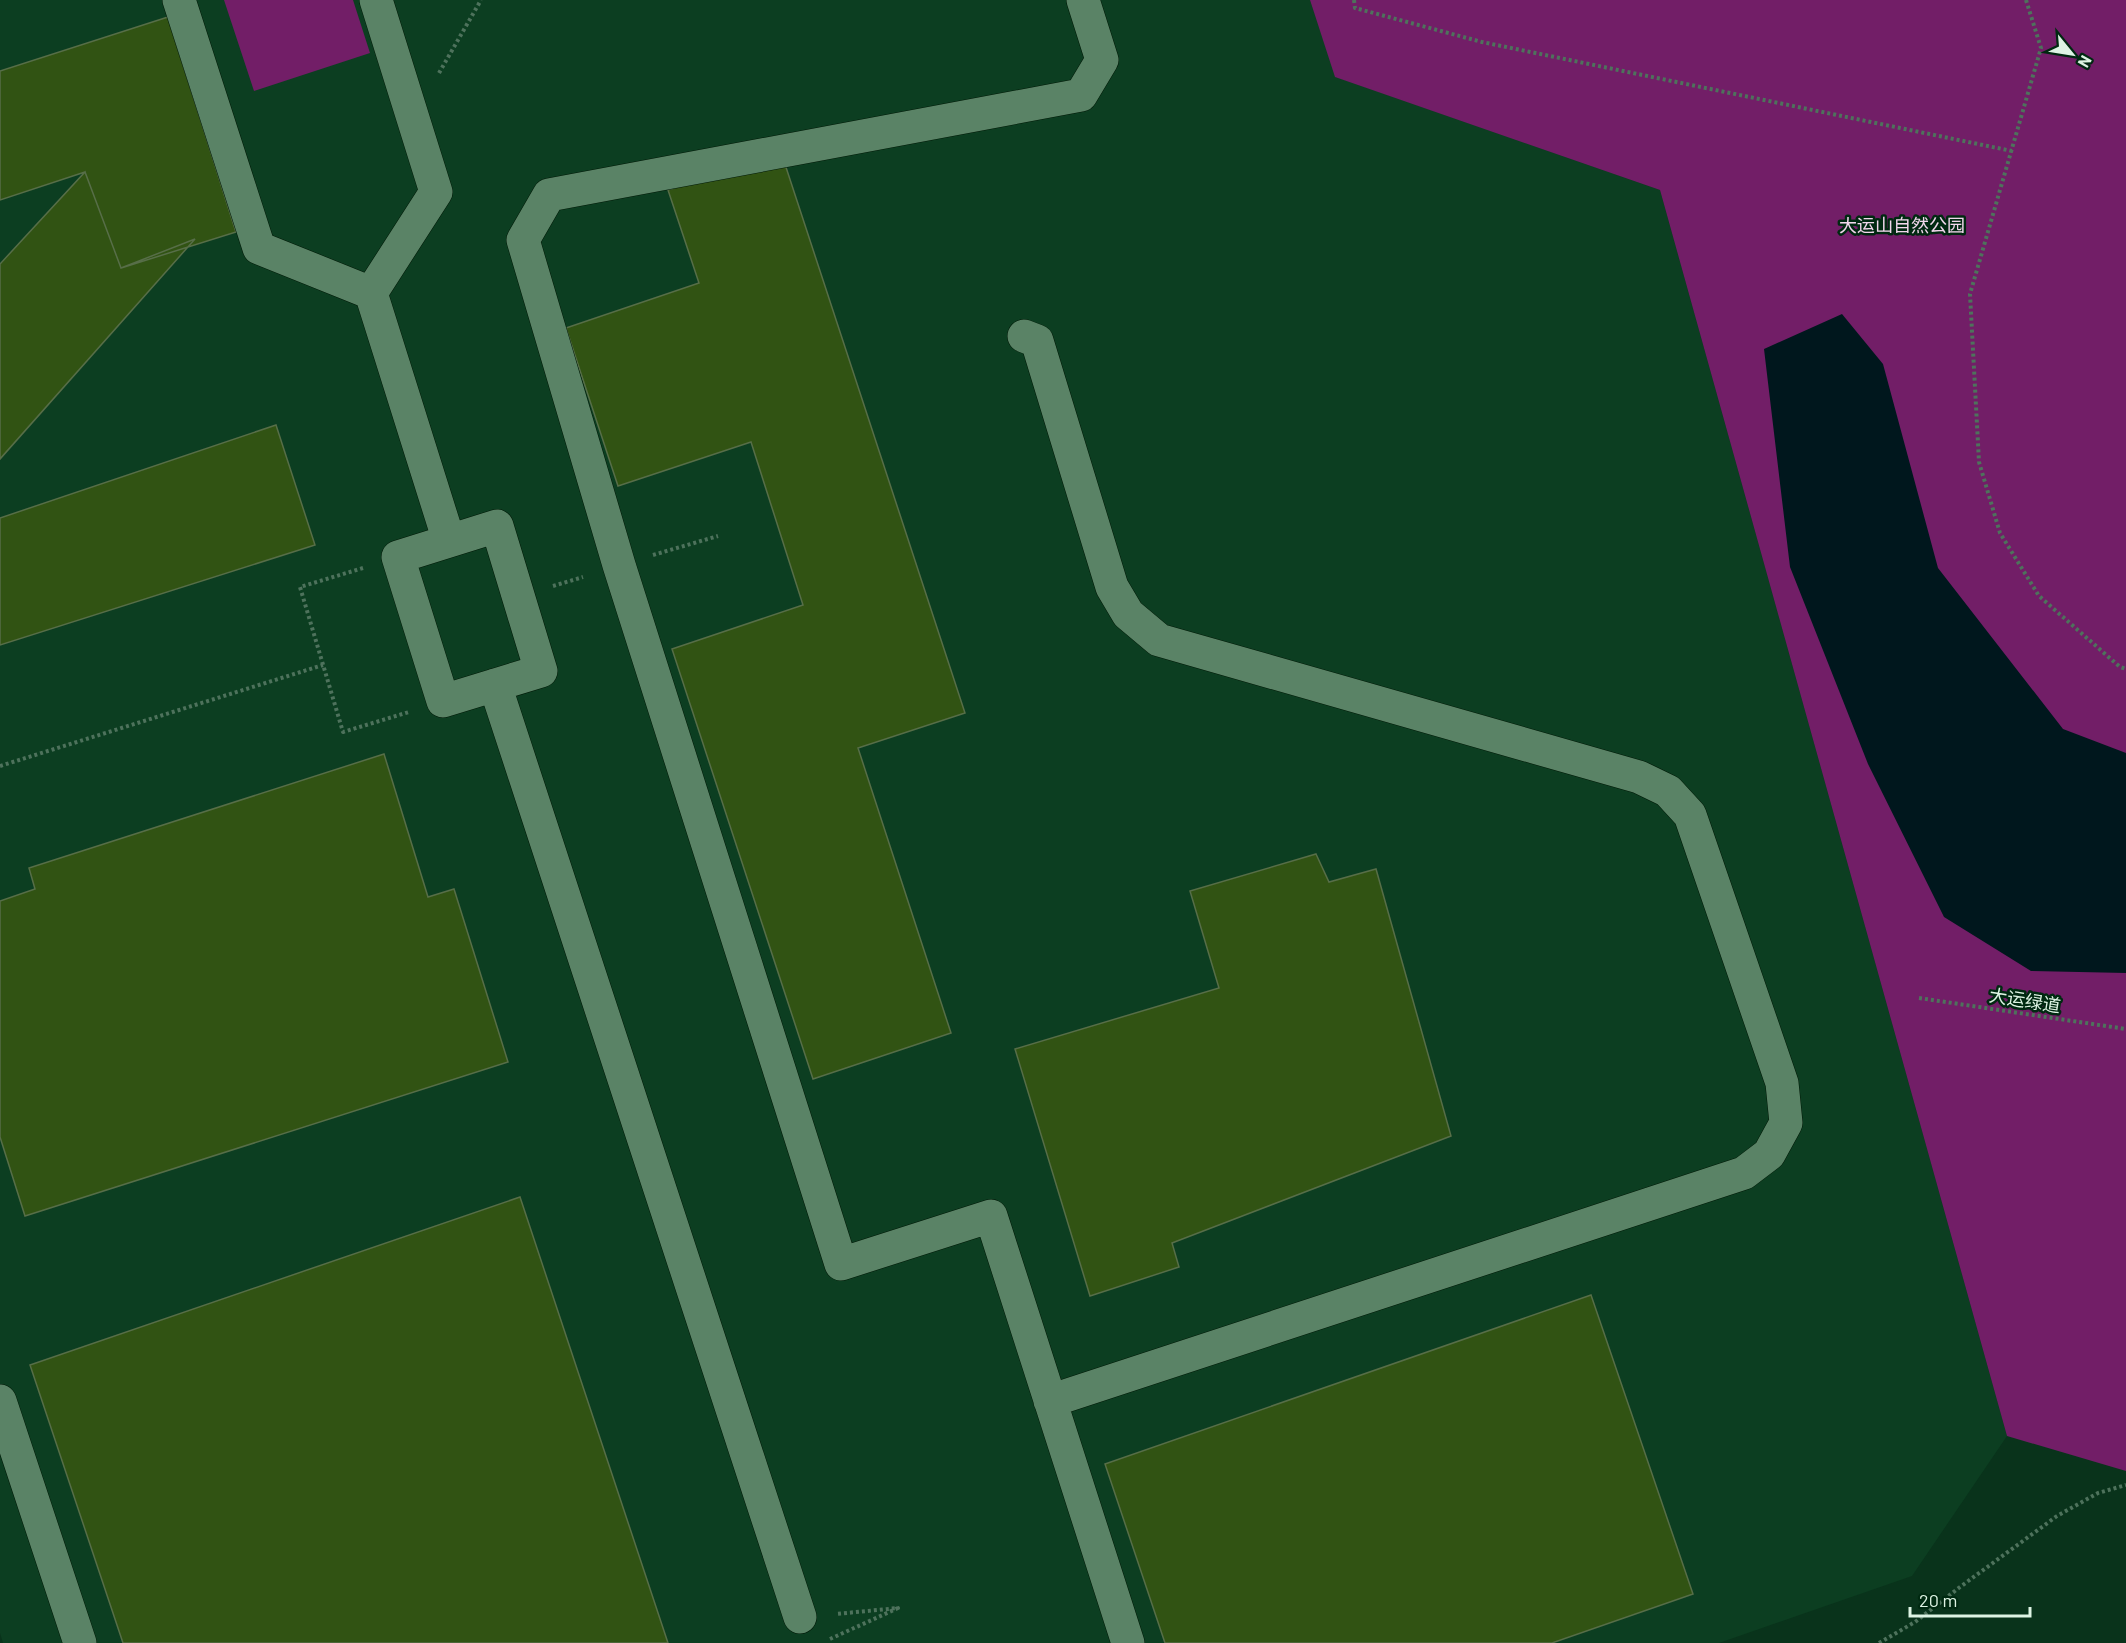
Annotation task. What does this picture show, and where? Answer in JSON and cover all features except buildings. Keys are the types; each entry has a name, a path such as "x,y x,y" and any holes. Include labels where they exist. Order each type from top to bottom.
{"street":[{"path":"179,0 259,248 371,293"},
{"path":"371,293 436,192 376,0"},
{"path":"1083,0 1102,60 1081,95 549,195 523,240 619,565 841,1264 991,1216 1128,1643"},
{"path":"371,293 449,541"},
{"path":"1024,336 1036,341 1112,587 1128,614 1159,640 1639,777 1668,791 1690,815 1782,1083 1785,1123 1770,1154 1744,1173 1050,1401"},
{"path":"496,526 541,671 443,701 398,556 496,526"},
{"path":"495,685 800,1617"},
{"path":"0,1401 80,1643"}],"path":[{"path":"413,118 481,0"},
{"path":"1349,0 1355,8 1482,42 2012,151"},
{"path":"1354,0 1355,8"},
{"path":"2026,0 2041,48 1970,294 1979,462 2000,533 2040,596 2120,667 2126,669"},
{"path":"518,597 718,536"},
{"path":"398,556 300,587 343,732 443,701"},
{"path":"0,766 323,664"},
{"name":"大运绿道","path":"1920,998 2126,1029"},
{"path":"1879,1643 1916,1622 2057,1516 2098,1492 2126,1485"},
{"path":"800,1617 898,1608 821,1643"}],"shaded area":[{"path":"0,0 1310,0 1336,77 1660,190 2007,1436 1912,1576 1719,1643 3,1643 0,1633"}],"green space":[{"path":"224,0 353,0 370,53 254,91"},
{"name":"大运山自然公园","path":"1310,0 2126,0 2126,1471 2007,1436 1660,190 1335,77"}],"water":[{"path":"1842,314 1883,364 1938,568 2063,729 2126,753 2126,973 2031,971 1944,917 1868,764 1790,567 1764,349"}]}
